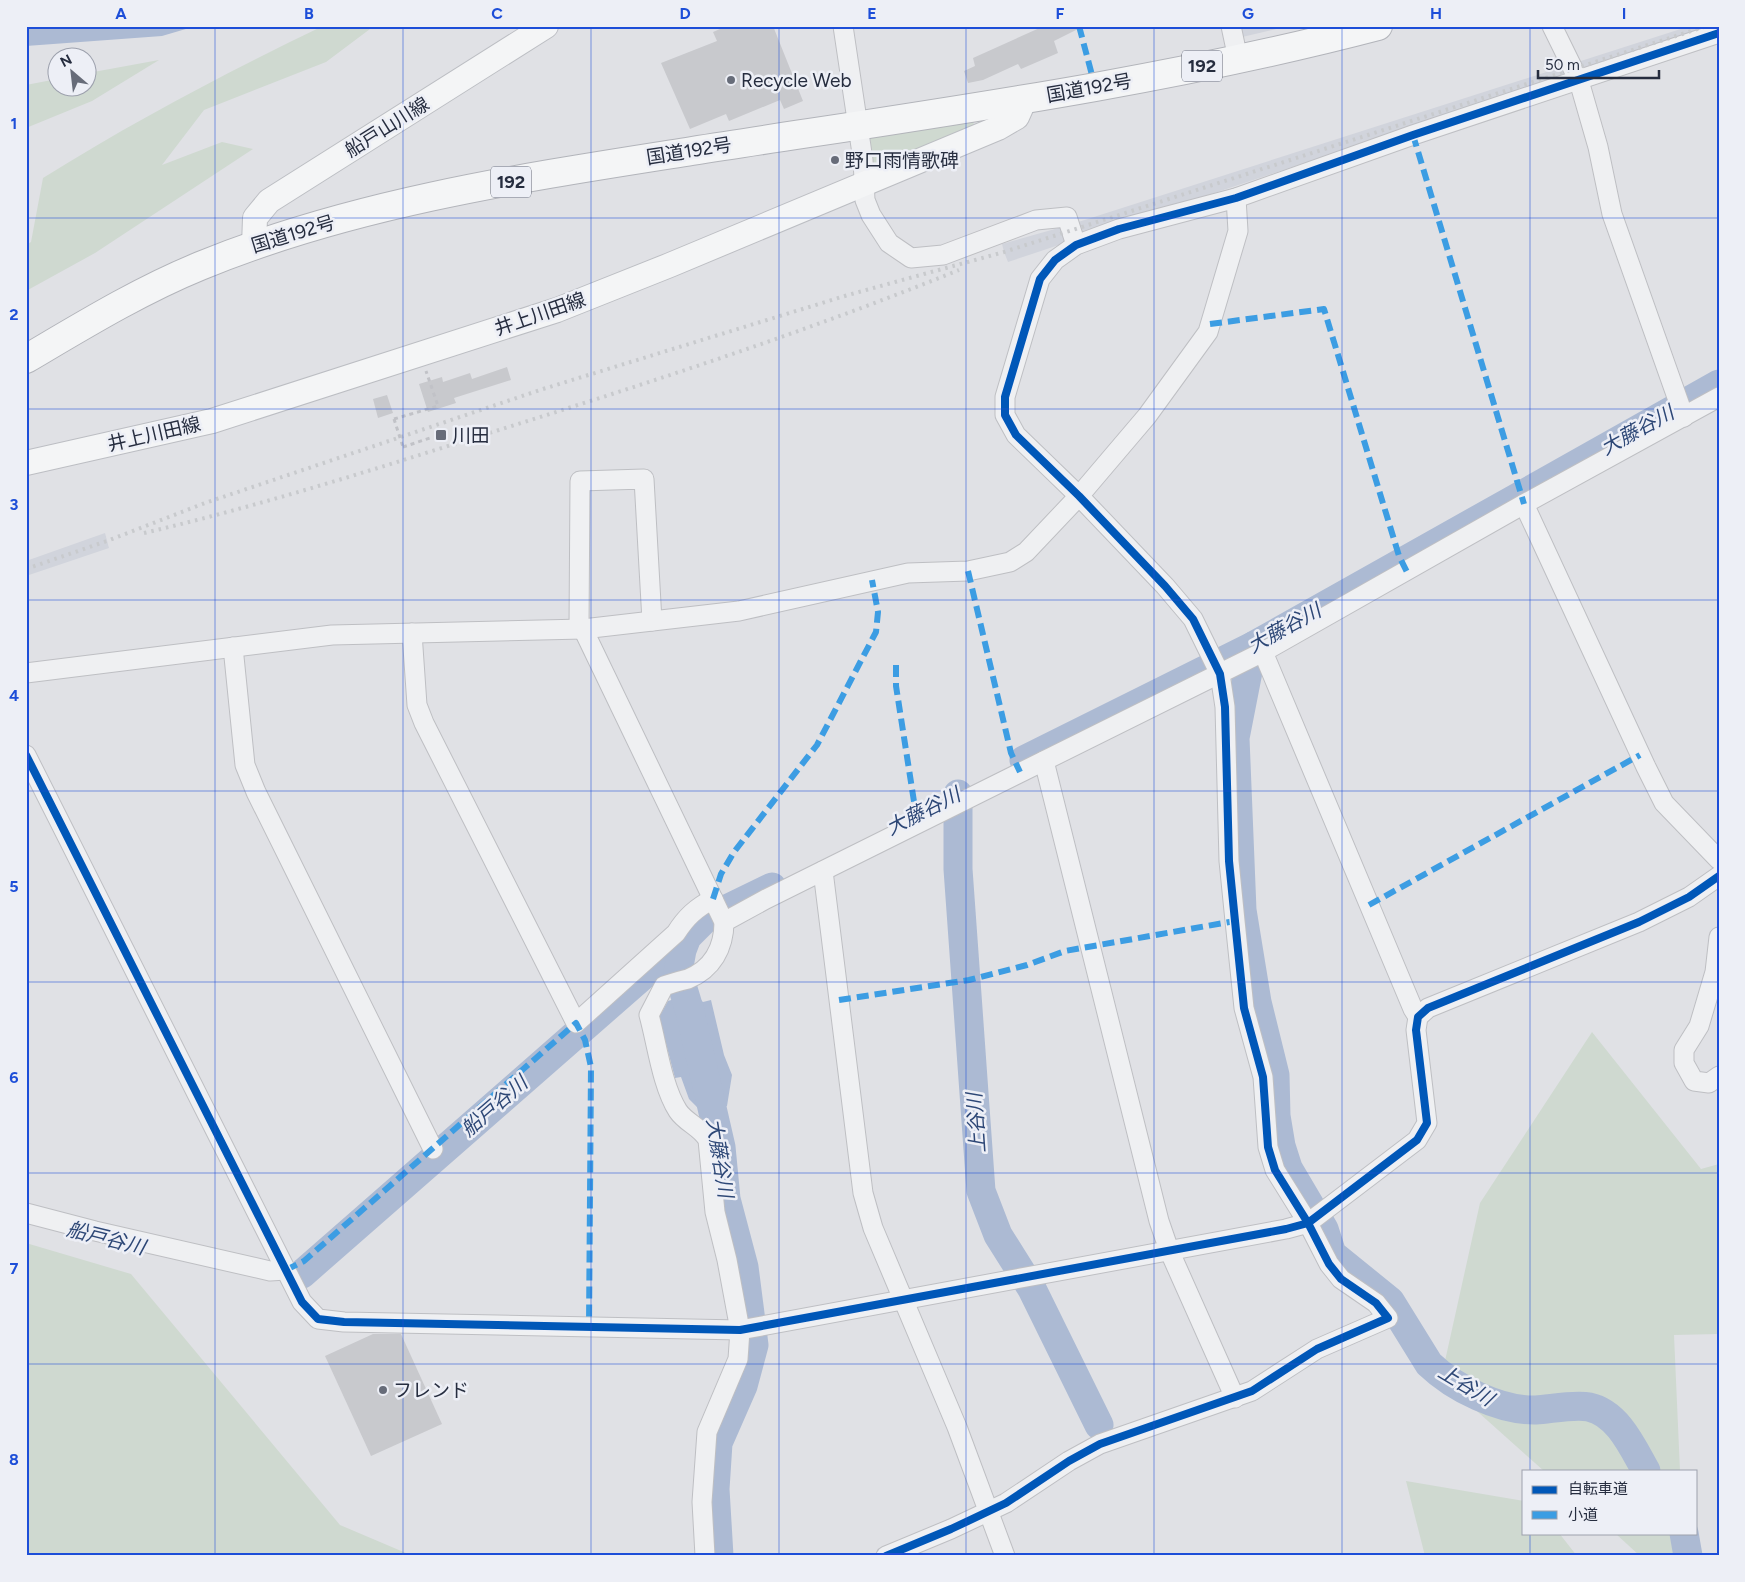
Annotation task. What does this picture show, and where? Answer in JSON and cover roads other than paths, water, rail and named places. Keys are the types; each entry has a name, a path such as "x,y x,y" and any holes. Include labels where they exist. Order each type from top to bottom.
{"highway":[{"name":"国道192号","path":"26,359 142,293 198,266 254,246 361,214 418,200 579,169 1025,99 1149,77 1316,42 1378,26"}],"main road":[{"name":"船戸山川線","path":"254,246 255,218 270,202 546,26"},
{"name":"井上川田線","path":"26,463 212,421 557,310 998,128 1017,117 1025,99"}],"street":[{"path":"843,26 863,160 863,185 871,215 889,243 910,258 943,255 1036,220 1066,218 1076,245"},
{"path":"1231,26 1238,58"},
{"path":"1552,26 1579,81 1598,147 1612,214 1680,409"},
{"path":"886,1556 1006,1504 1069,1461 1100,1444 1252,1391 1317,1349 1388,1318 1376,1302 1341,1279 1329,1264 1314,1219 1275,1170 1268,1147 1263,1077 1244,1008 1229,861 1225,707 1217,667 1193,619 1166,586 1079,496 1016,435 1005,415 1005,397 1040,279 1055,260 1076,245 1119,230 1236,198 1413,135 1719,33"},
{"path":"26,673 332,635 581,629 739,611 908,573 968,571 1010,562 1026,552 1079,496 1147,416 1208,332 1238,231 1236,198"},
{"path":"412,633 417,705 424,723 576,1023 676,933 686,918 697,908 719,911 823,871 1044,761 1217,667 1253,657 1524,504 1680,409 1719,397"},
{"path":"652,620 644,479 580,481 581,629 719,911 724,938 712,963 705,970 664,986 649,1015 670,1095 679,1112 704,1132 708,1140 715,1212 727,1260 750,1329 707,1432 702,1502 705,1556"},
{"path":"1524,504 1664,803 1719,860"},
{"path":"233,648 241,739 249,774 313,912 433,1150"},
{"path":"26,754 302,1302 318,1319 344,1322 750,1329 1286,1229 1314,1219 1417,1140 1423,1132 1427,1123 1416,1030 1418,1018 1253,657"},
{"path":"1044,761 1146,1172 1169,1250 1235,1398"},
{"path":"823,871 863,1193 873,1228 905,1300 1005,1556"},
{"path":"1418,1018 1439,1002 1639,922 1689,897 1719,876"},
{"path":"1719,937 1716,972 1699,1026 1684,1050 1684,1063 1694,1081 1709,1083 1719,1076"},
{"path":"26,1212 95,1231 270,1271 286,1270"}],"water":[{"path":"26,26 196,26 162,36 26,46"},
{"path":"694,993 703,1002 711,1000 724,1055 732,1075 727,1106 700,1115 698,1108 689,1099 681,1077 675,1078 659,1017 668,1001"}],"waterway":[{"name":"大藤谷川","path":"1024,760 1253,646 1719,384"},
{"name":"上谷川","path":"1253,646 1235,738 1242,910 1257,1002 1275,1075 1276,1116 1281,1146 1288,1168 1324,1229 1332,1254 1390,1301 1429,1364 1439,1373 1478,1396 1508,1407 1536,1410 1583,1406 1599,1411 1608,1416 1624,1433 1645,1470"},
{"name":"上谷川","path":"958,794 958,869 981,1191 998,1235 1032,1289 1099,1425"},
{"name":"大藤谷川","path":"719,1556 715,1489 718,1443 743,1386 754,1345 744,1267 726,1199 721,1147 690,1012 678,972 682,950 687,937 704,920 772,887"},
{"name":"船戸谷川","path":"302,1274 687,937"},
{"name":"上谷川","path":"1684,1534 1688,1556"}],"railway":[{"path":"26,569 107,541 205,503 543,389 848,295 1004,252 1707,26"},
{"path":"144,533 322,485 615,393 788,335 959,270"}],"place":[{"name":"Recycle Web","path":"731,80"},
{"name":"野口雨情歌碑","path":"835,160"},
{"name":"川田","path":"441,435"},
{"name":"フレンド","path":"383,1390"}]}
